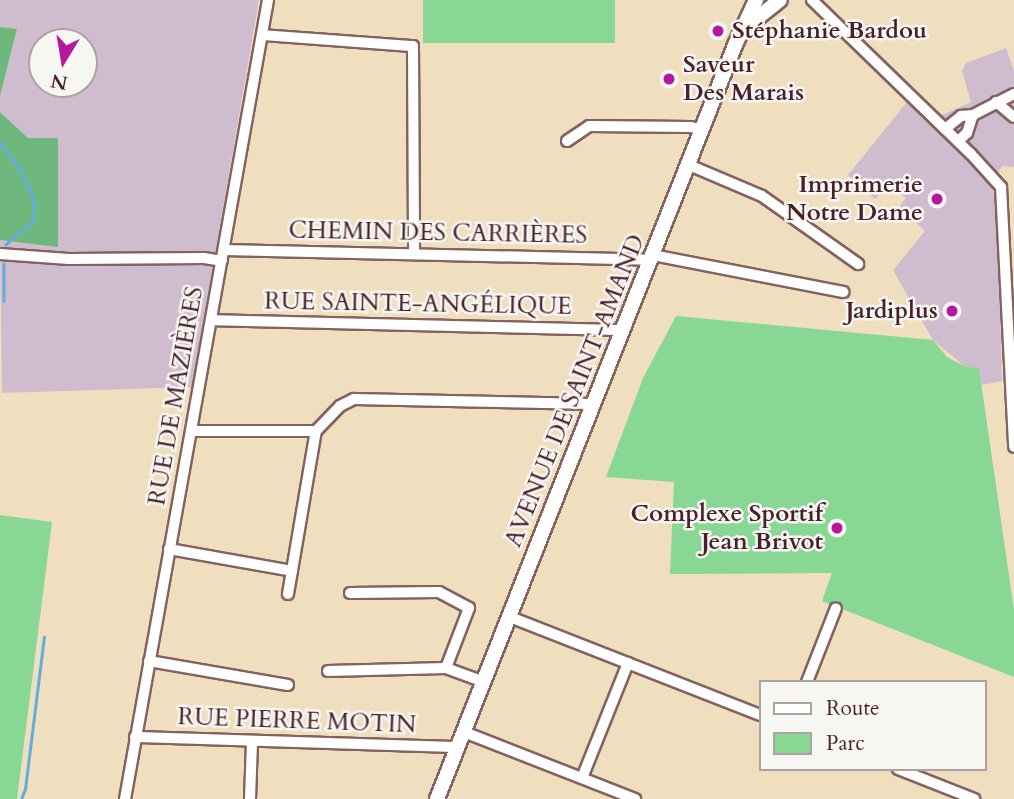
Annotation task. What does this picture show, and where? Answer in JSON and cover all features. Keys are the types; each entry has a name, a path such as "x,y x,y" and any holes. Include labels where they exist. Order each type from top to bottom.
{"main road":[{"name":"AVENUE DE SAINT-AMAND","path":"437,799 701,130 756,0"},
{"path":"742,30 780,0"}],"street":[{"name":"RUE DE MAZIÈRES","path":"125,799 268,0"},
{"path":"812,0 996,180 1003,197 1014,447"},
{"path":"262,35 413,46 414,252"},
{"path":"945,129 961,117 973,115 1014,94"},
{"path":"996,102 1014,117"},
{"path":"958,141 967,133 973,115"},
{"path":"567,141 590,126 691,127 701,130"},
{"path":"689,165 762,196 858,264"},
{"name":"CHEMIN DES CARRIÈRES","path":"0,254 69,259 414,252 652,257 843,292"},
{"name":"RUE SAINTE-ANGÉLIQUE","path":"211,320 623,330"},
{"path":"288,594 316,431 340,405 354,399 592,404"},
{"path":"192,431 316,431"},
{"path":"169,550 292,571"},
{"path":"350,593 439,592 469,608 446,668"},
{"path":"808,680 836,608"},
{"path":"510,617 758,714"},
{"path":"149,662 288,685"},
{"path":"582,778 628,663"},
{"path":"328,671 446,668 484,682"},
{"path":"464,732 635,799"},
{"name":"RUE PIERRE MOTIN","path":"135,737 457,747"},
{"path":"250,799 252,741"},
{"path":"903,771 974,799"}],"shaded area":[{"path":"0,0 259,0 192,387 2,393 0,240 58,246 58,138 28,138 0,112 0,96 17,30 0,27"},
{"path":"1006,48 1014,71 1014,167 1002,166 991,186 997,203 1002,381 981,385 979,368 964,366 933,340 893,270 925,231 899,207 906,198 889,185 875,199 848,175 907,102 927,122 971,102 962,71 966,63"}],"green space":[{"path":"423,0 615,0 615,43 423,43"},
{"path":"0,27 17,29 0,96"},
{"path":"0,112 28,138 58,138 58,247 0,240"},
{"name":"Complexe Sportif Jean Brivot","path":"676,316 933,340 947,357 964,366 979,368 1014,610 1014,677 822,601 832,573 670,574 674,482 606,477 643,378"},
{"path":"0,515 52,522 17,799 0,799"}],"waterway":[{"path":"0,142 20,170 32,193 34,207 33,222 6,245"},
{"path":"4,264 4,301"},
{"path":"21,799 25,789 44,637"}],"place":[{"name":"Stéphanie Bardou","path":"718,31"},
{"name":"Saveur Des Marais","path":"669,79"},
{"name":"Imprimerie Notre Dame","path":"937,199"},
{"name":"Jardiplus","path":"952,311"},
{"name":"Complexe Sportif Jean Brivot","path":"837,528"}]}
